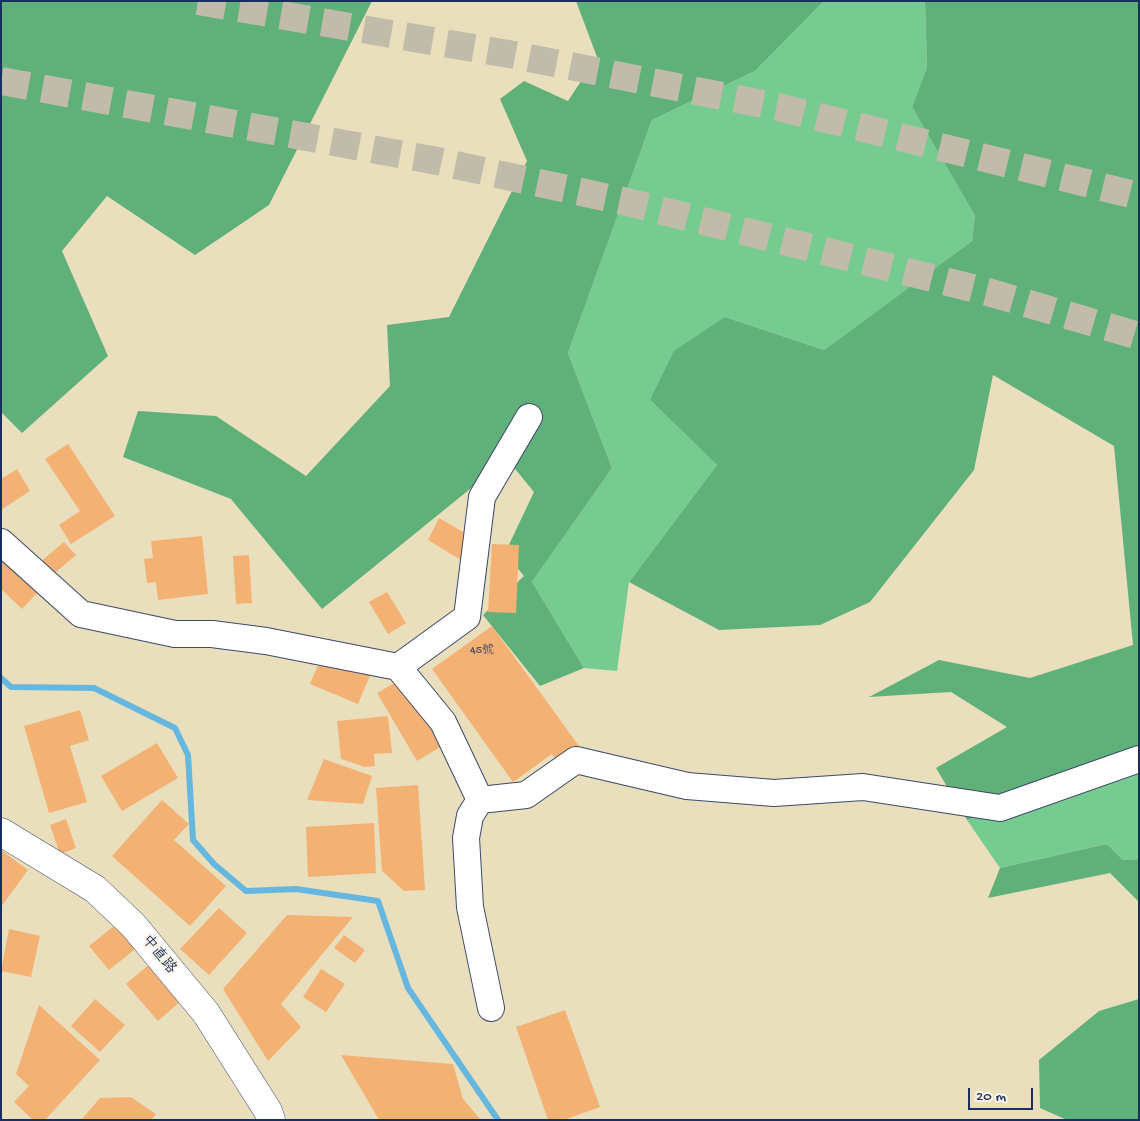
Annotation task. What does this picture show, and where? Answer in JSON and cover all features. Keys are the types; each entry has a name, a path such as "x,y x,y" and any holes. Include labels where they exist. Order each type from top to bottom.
{"street":[{"path":"398,667 467,617 482,497 529,417"},
{"path":"1,542 81,614 175,634 212,634 266,641 398,667 443,722 480,800"},
{"path":"480,800 526,795 576,760 687,786 774,794 863,787 1000,808 1139,759"},
{"path":"480,800 470,816 466,838 470,907 491,1008"},
{"name":"中直路","path":"1,832 95,889 133,925 206,1013 268,1111 271,1120"}],"green space":[{"path":"1,1 372,1 269,205 195,255 107,196 62,251 108,356 22,433 1,412"},
{"path":"576,1 824,1 755,71 652,120 568,353 612,468 532,582 584,668 540,686 483,615 524,576 505,553 534,492 507,459 322,609 231,499 123,457 138,411 216,416 306,476 390,386 387,325 449,317 527,161 500,99 524,81 568,101 597,57"},
{"path":"824,1 925,1 927,67 912,107 975,216 972,241 824,350 725,317 650,400 717,465 629,582 617,671 584,668 532,582 612,468 568,353 652,120 755,71"},
{"path":"925,1 1139,1 1139,745 1087,780 967,820 936,768 1007,727 951,692 869,697 939,660 1030,678 1133,645 1114,446 993,375 974,470 870,602 820,625 719,630 629,582 717,465 650,400 674,351 725,317 824,350 972,241 975,216 912,107 927,67"},
{"path":"1139,745 1139,859 1123,860 1107,844 1000,868 967,820 1087,780"},
{"path":"1107,844 1123,860 1139,859 1139,902 1110,873 988,898 1000,868"},
{"path":"1139,999 1139,1120 1067,1120 1040,1108 1039,1060 1099,1011"}],"building":[{"path":"68,444 115,516 71,544 59,525 80,511 45,459"},
{"path":"17,469 30,491 1,510 1,479"},
{"path":"439,518 477,540 474,568 428,540"},
{"path":"202,536 208,594 158,600 156,582 147,583 144,559 153,558 151,541"},
{"path":"64,542 76,555 51,576 39,563"},
{"path":"492,544 519,545 516,613 488,612"},
{"path":"1,552 40,590 22,609 1,589"},
{"path":"249,555 252,603 236,604 233,556"},
{"path":"387,592 406,623 388,634 369,602"},
{"path":"492,626 584,753 563,768 552,754 513,782 432,669"},
{"path":"323,653 371,673 358,704 310,684"},
{"path":"412,673 452,740 417,761 377,693"},
{"path":"80,710 89,740 70,746 87,802 49,813 24,726"},
{"path":"388,716 392,753 374,754 375,766 365,767 341,759 337,721"},
{"path":"157,743 178,778 122,811 101,776"},
{"path":"324,759 372,776 363,804 307,800"},
{"path":"418,785 425,890 404,891 382,871 376,788"},
{"path":"162,800 189,824 174,840 226,886 190,926 112,856"},
{"path":"66,819 76,848 60,854 50,825"},
{"path":"374,823 376,873 308,877 306,827"},
{"path":"1,850 28,870 1,907"},
{"path":"219,908 247,933 209,975 180,949"},
{"path":"287,915 353,917 281,1004 301,1027 268,1061 223,989"},
{"path":"119,922 138,947 109,970 89,946"},
{"path":"9,929 40,936 31,977 1,971"},
{"path":"344,935 365,950 355,963 334,948"},
{"path":"151,963 182,1000 158,1021 126,984"},
{"path":"321,969 345,984 326,1012 303,997"},
{"path":"95,999 125,1025 100,1052 71,1026"},
{"path":"39,1005 100,1060 45,1120 33,1120 14,1102 29,1086 16,1074"},
{"path":"565,1010 600,1107 564,1120 548,1120 516,1027"},
{"path":"341,1055 453,1064 463,1099 481,1120 379,1120"},
{"path":"131,1097 156,1114 151,1120 81,1120 100,1098"}],"waterway":[{"path":"1,678 11,687 94,688 175,728 188,755 193,840 214,864 246,891 296,889 378,901 408,988 498,1120"}],"tunnel":[{"path":"198,1 514,55 778,107 1139,196"},
{"path":"1,81 432,160 623,201 988,292 1139,336"}]}
